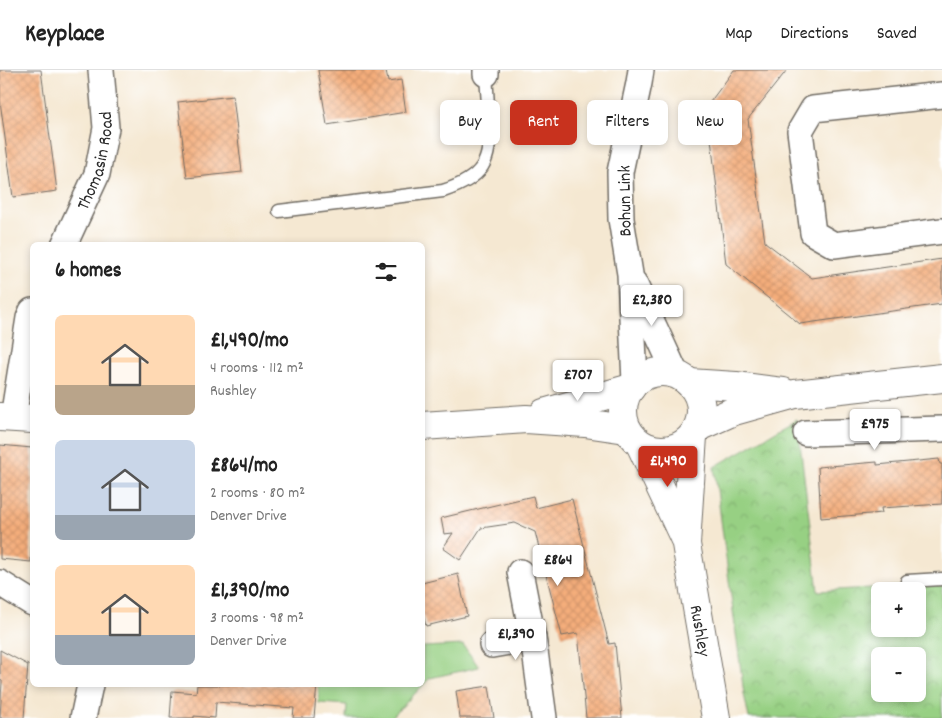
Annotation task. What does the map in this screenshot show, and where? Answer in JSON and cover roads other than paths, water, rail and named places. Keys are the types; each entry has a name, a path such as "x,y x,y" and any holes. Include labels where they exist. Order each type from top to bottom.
{"street":[{"name":"Thomasin Road","path":"65,242 97,174 106,128 101,70"},
{"name":"Bohun Link","path":"630,274 621,219 620,172 641,70"},
{"path":"942,95 813,109 800,131 813,233 834,245 942,231"},
{"path":"630,274 683,379 699,398 701,413 696,431"},
{"path":"630,274 633,385 626,395 622,408 633,437"},
{"path":"15,418 30,316"},
{"path":"526,418 633,385 647,375 659,372 683,379 795,394"},
{"path":"425,426 526,418 585,424 633,437 652,450 666,451 681,446 696,431 734,411 795,394 942,378"},
{"path":"806,433 942,428"},
{"name":"Rushley","path":"696,431 686,544 716,718"},
{"name":"Rushley","path":"633,437 686,544"},
{"path":"520,572 533,638 544,718"},
{"path":"0,583 30,602"},
{"path":"492,645 533,638"},
{"path":"83,718 90,687"}],"lane":[{"path":"279,211 443,191 461,185 479,172 488,157 491,141 486,72"},
{"path":"907,581 942,579"}]}
